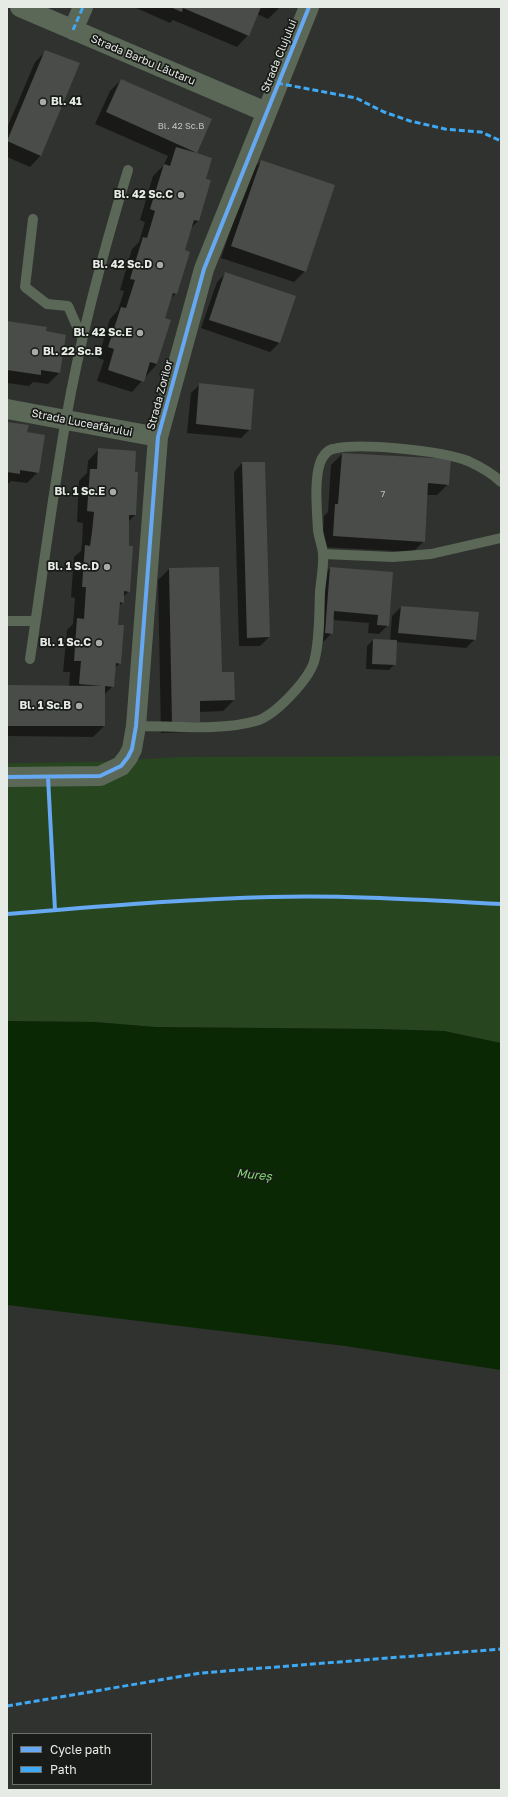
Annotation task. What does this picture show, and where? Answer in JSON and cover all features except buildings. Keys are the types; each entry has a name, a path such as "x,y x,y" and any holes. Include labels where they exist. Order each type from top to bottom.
{"street":[{"name":"Strada Barbu Lăutaru","path":"20,7 266,112"},
{"path":"73,30 83,7"},
{"name":"Strada Clujului","path":"266,112 309,7"},
{"name":"Strada Zorilor","path":"7,777 100,776 121,766 132,749 136,726 158,437 204,269 266,112"},
{"name":"Strada Luceafărului","path":"7,409 158,437"}],"lane":[{"path":"30,659 66,419 82,338 103,252 128,170"},
{"path":"33,219 25,287 47,304 68,306 82,338"},
{"path":"136,726 231,726 258,721 281,705 308,675 314,662 323,554 318,530 317,496 319,465 323,456 332,449 346,447 393,448 450,456 468,462 495,476 501,482"},
{"path":"323,554 393,557 431,554 501,538"},
{"path":"7,621 35,621"}],"shaded area":[{"path":"501,756 501,1043 444,1031 155,1027 95,1022 7,1021 7,763 97,762 181,757"}],"water":[{"name":"Mureș","path":"7,1021 95,1022 155,1027 444,1031 501,1043 501,1370 345,1346 7,1305"}],"marked path":[{"path":"73,30 83,7"},
{"path":"277,83 356,98 384,112 410,121 445,129 481,132 501,141"},
{"path":"7,1706 201,1673 501,1649"}],"cycle path":[{"path":"7,777 100,776 121,766 132,749 136,726 158,437 204,269 309,7"},
{"path":"48,777 55,910"},
{"path":"7,914 172,901 271,897 357,897 501,904"}],"place":[{"name":"Bl. 41","path":"43,102"},
{"name":"Bl. 42 Sc.C","path":"181,195"},
{"name":"Bl. 42 Sc.D","path":"160,265"},
{"name":"Bl. 42 Sc.E","path":"140,333"},
{"name":"Bl. 22 Sc.B","path":"35,352"},
{"name":"Bl. 1 Sc.E","path":"113,492"},
{"name":"Bl. 1 Sc.D","path":"107,567"},
{"name":"Bl. 1 Sc.C","path":"99,643"},
{"name":"Bl. 1 Sc.B","path":"79,706"}]}
